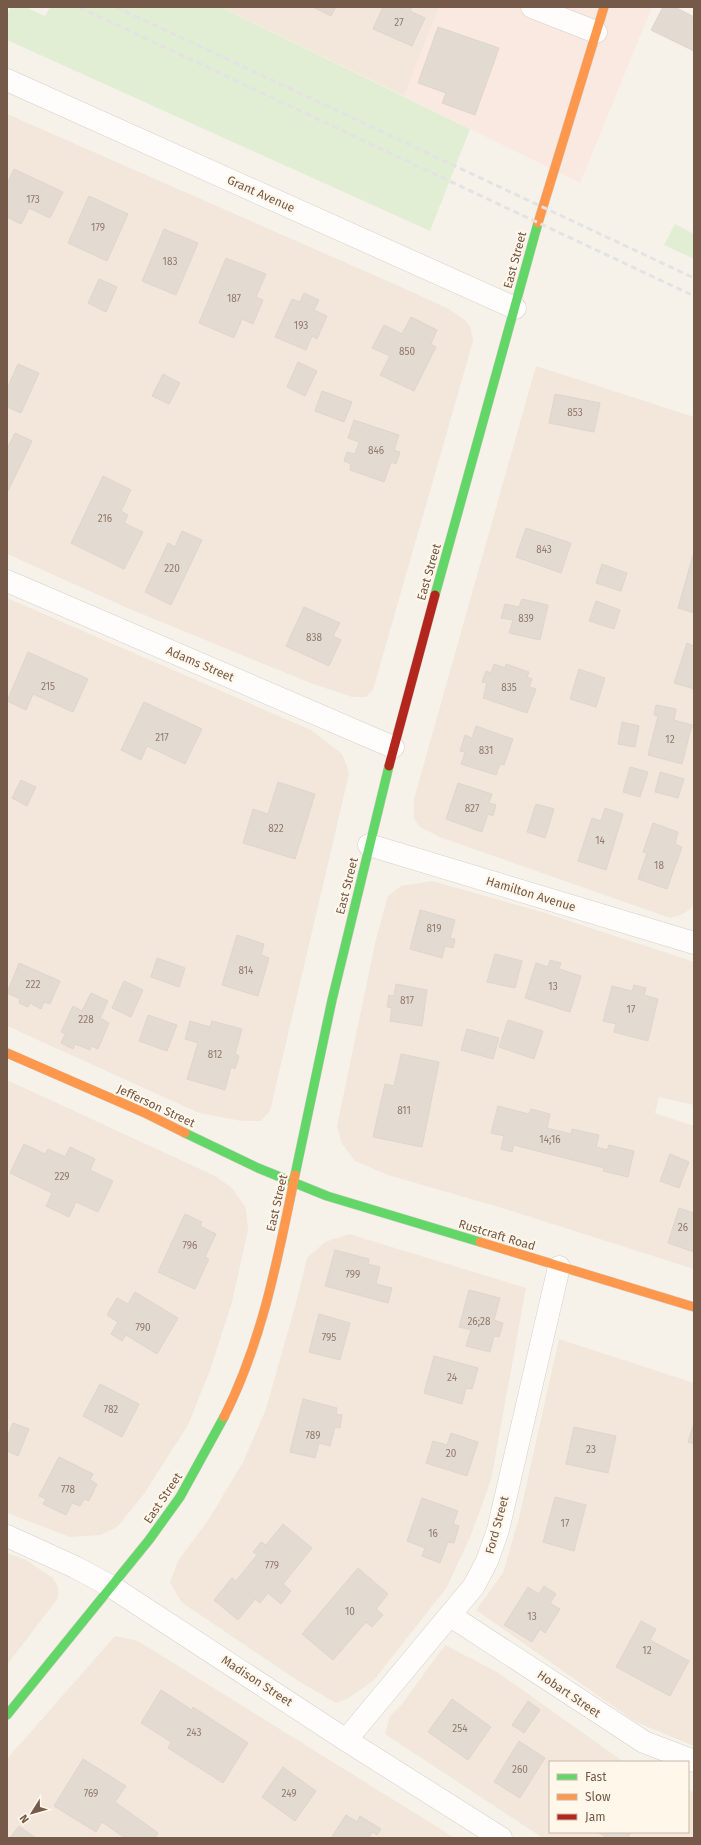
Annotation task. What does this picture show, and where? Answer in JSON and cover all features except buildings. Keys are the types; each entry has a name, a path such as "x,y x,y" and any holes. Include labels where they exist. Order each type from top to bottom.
{"main road":[{"name":"East Street","path":"7,1715 112,1587 180,1497 205,1454 233,1399 252,1350 267,1302 332,1000 393,747 541,212 604,7"},
{"name":"Jefferson Street","path":"7,1053 145,1113 258,1168 294,1182"},
{"name":"Rustcraft Road","path":"294,1182 327,1196 694,1307"}],"street":[{"path":"532,7 596,32"},
{"name":"Grant Avenue","path":"7,80 515,308"},
{"name":"Adams Street","path":"7,581 393,747"},
{"name":"Hamilton Avenue","path":"369,845 694,943"},
{"name":"Ford Street","path":"346,1740 451,1616 474,1586 487,1561 498,1530 559,1267"},
{"name":"Madison Street","path":"7,1536 76,1566 112,1587 346,1740 501,1838"},
{"name":"Hobart Street","path":"451,1616 644,1742 694,1761"}],"shaded area":[{"path":"221,7 439,7 404,96"},
{"path":"439,7 652,7 580,183 404,96"},
{"path":"7,114 401,287 449,309 465,320 470,326 473,341 373,690 366,697 352,697 313,684 132,610 7,554"},
{"path":"536,366 694,417 694,900 692,908 681,915 670,918 440,837 420,827 414,819 414,799"},
{"path":"7,598 311,730 342,754 349,774 270,1111 261,1121 242,1121 199,1113 7,1026"},
{"path":"432,881 542,912 694,962 694,1105 659,1097 655,1113 694,1126 694,1269 499,1207 388,1175 355,1161 342,1144 337,1126 376,939 388,896 401,886"},
{"path":"7,1080 215,1176 232,1188 246,1208 248,1230 232,1302 210,1370 188,1425 144,1494 117,1527 100,1535 70,1537 7,1513"},
{"path":"349,1234 526,1288 491,1480 471,1535 447,1587 374,1680 347,1699 336,1703 300,1682 181,1602 170,1582 178,1561 209,1519 243,1462 266,1409 307,1258 325,1242"},
{"path":"559,1339 694,1383 694,1746 636,1722 476,1610 503,1573 519,1518"},
{"path":"7,1553 26,1560 53,1578 58,1587 58,1598 7,1665"},
{"path":"115,1636 138,1641 455,1838 7,1838 7,1759"},
{"path":"445,1645 497,1672 623,1761 549,1761 549,1833 689,1833 689,1790 694,1792 694,1838 543,1838 385,1734 390,1716 402,1704"}],"green space":[{"path":"10,7 26,7 45,16 50,7 221,7 470,129 430,231 7,40 7,16"},
{"path":"675,224 694,234 694,259 664,245"}],"railway":[{"path":"79,7 694,296"},
{"path":"116,7 694,278"}],"traffic: fast":[{"path":"435,595 538,223"},
{"path":"295,1175 332,1000 389,766"},
{"path":"185,1133 258,1168 327,1196 480,1242"},
{"path":"7,1715 149,1540 180,1497 224,1417"}],"traffic: slow":[{"path":"538,223 604,7"},
{"path":"7,1053 145,1113 185,1133"},
{"path":"224,1417 249,1359 259,1329 275,1268 295,1175"},
{"path":"480,1242 694,1307"}],"traffic: jam":[{"path":"389,766 435,595"}]}
